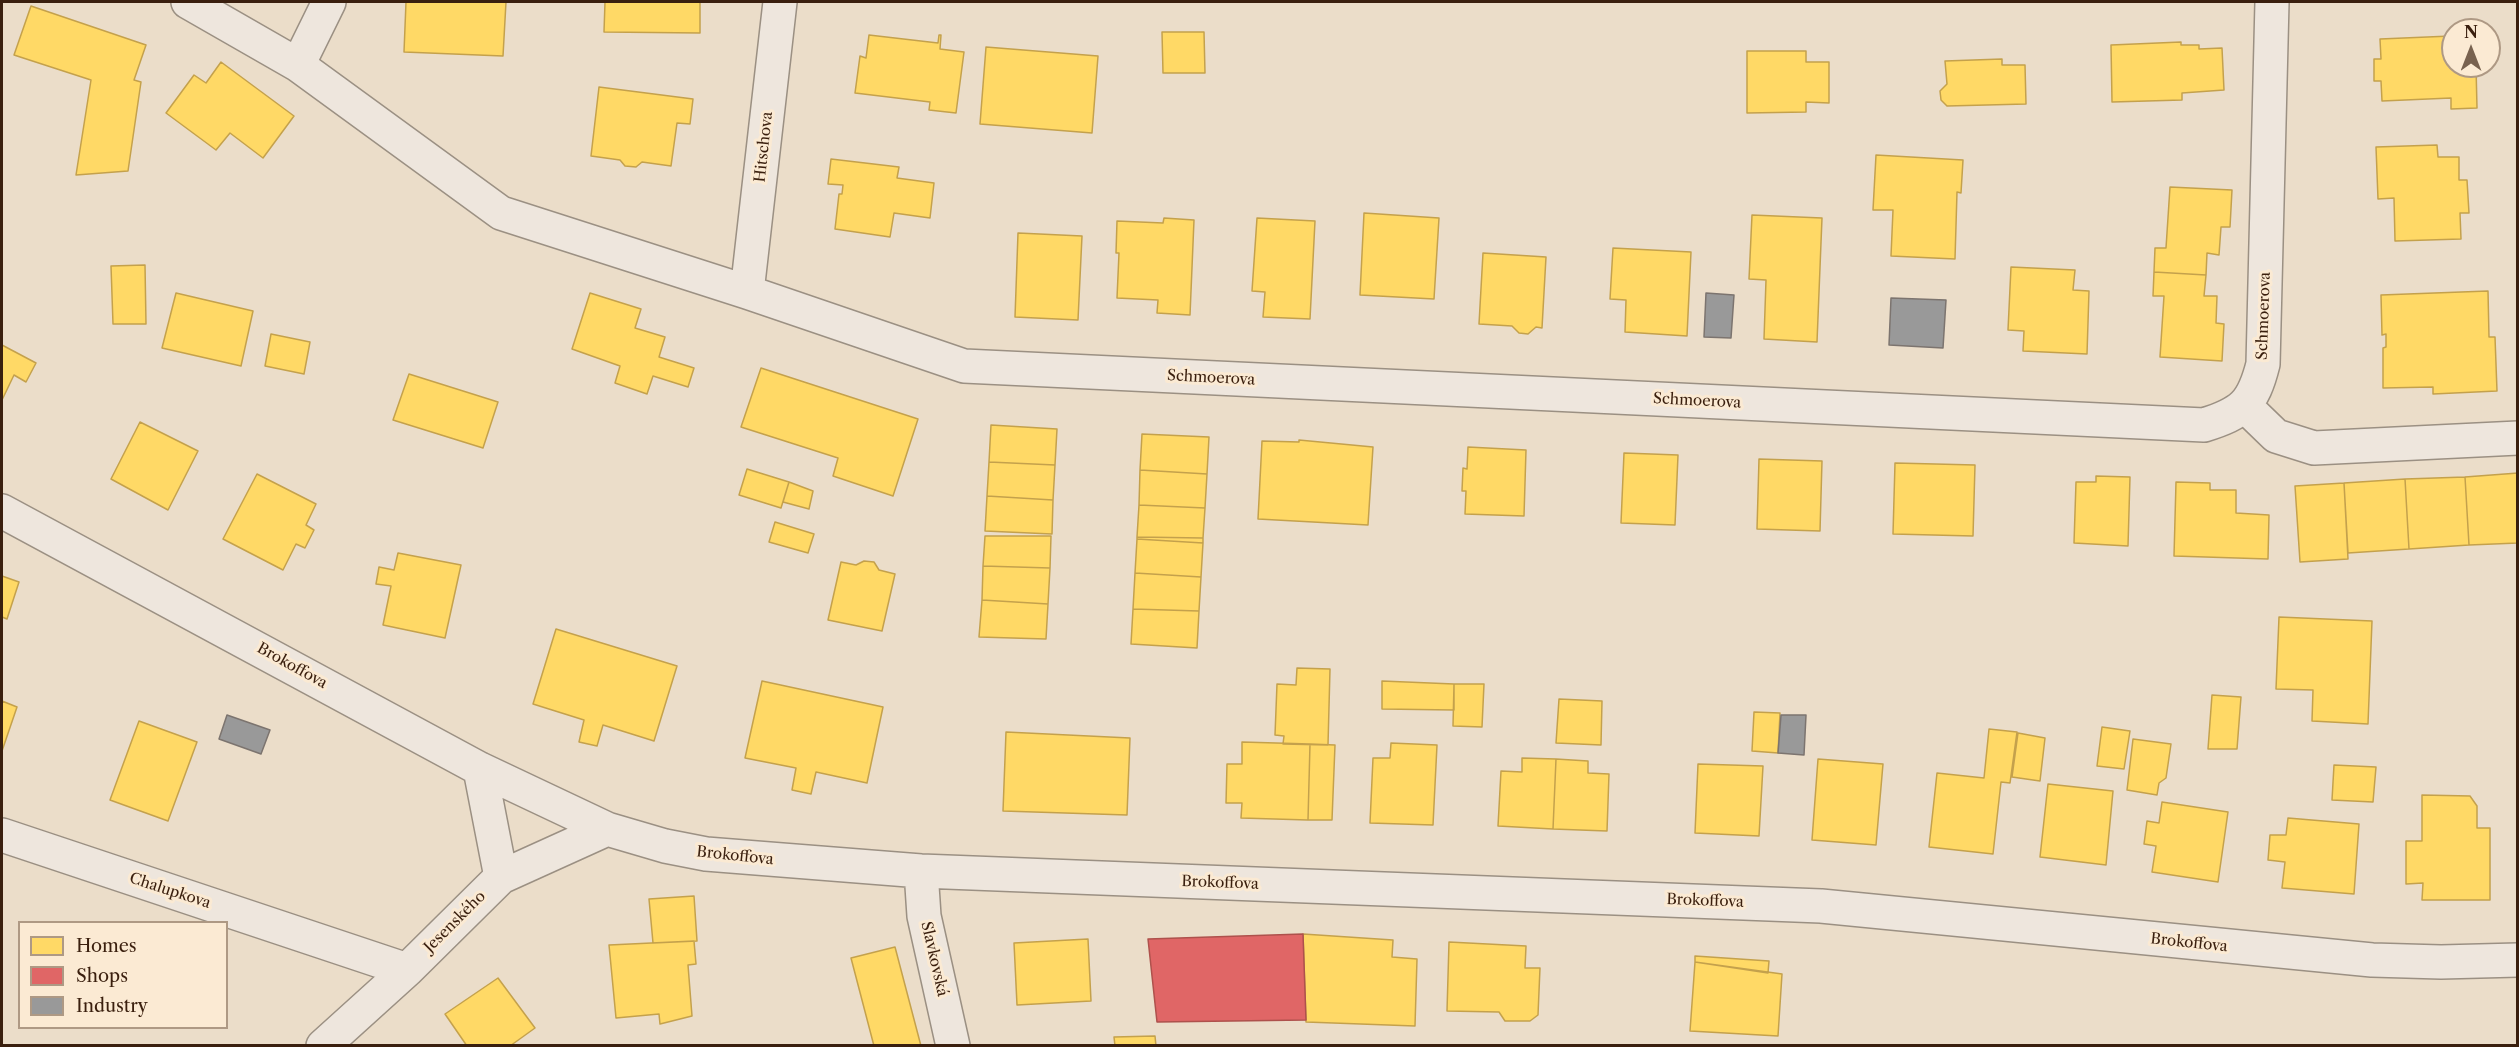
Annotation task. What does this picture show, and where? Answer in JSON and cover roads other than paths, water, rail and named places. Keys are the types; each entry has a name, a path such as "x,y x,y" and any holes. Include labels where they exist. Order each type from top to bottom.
{"street":[{"name":"Schmoerova","path":"188,2 298,65 501,213 747,292 964,366 2204,426 2231,417 2245,405 2258,385 2263,364 2272,2"},
{"path":"298,65 329,2"},
{"name":"Hitschova","path":"747,292 780,2"},
{"path":"2245,405 2276,436 2314,448 2517,438"},
{"name":"Brokoffova","path":"2,511 480,769 607,829 706,855 921,872 1821,906 2372,960 2440,963 2517,960"},
{"path":"480,769 501,877"},
{"name":"Jesenského","path":"323,1046 407,970 501,877 607,829"},
{"name":"Chalupkova","path":"2,835 407,970"},
{"name":"Slavkovská","path":"921,872 924,916 953,1046"}]}
